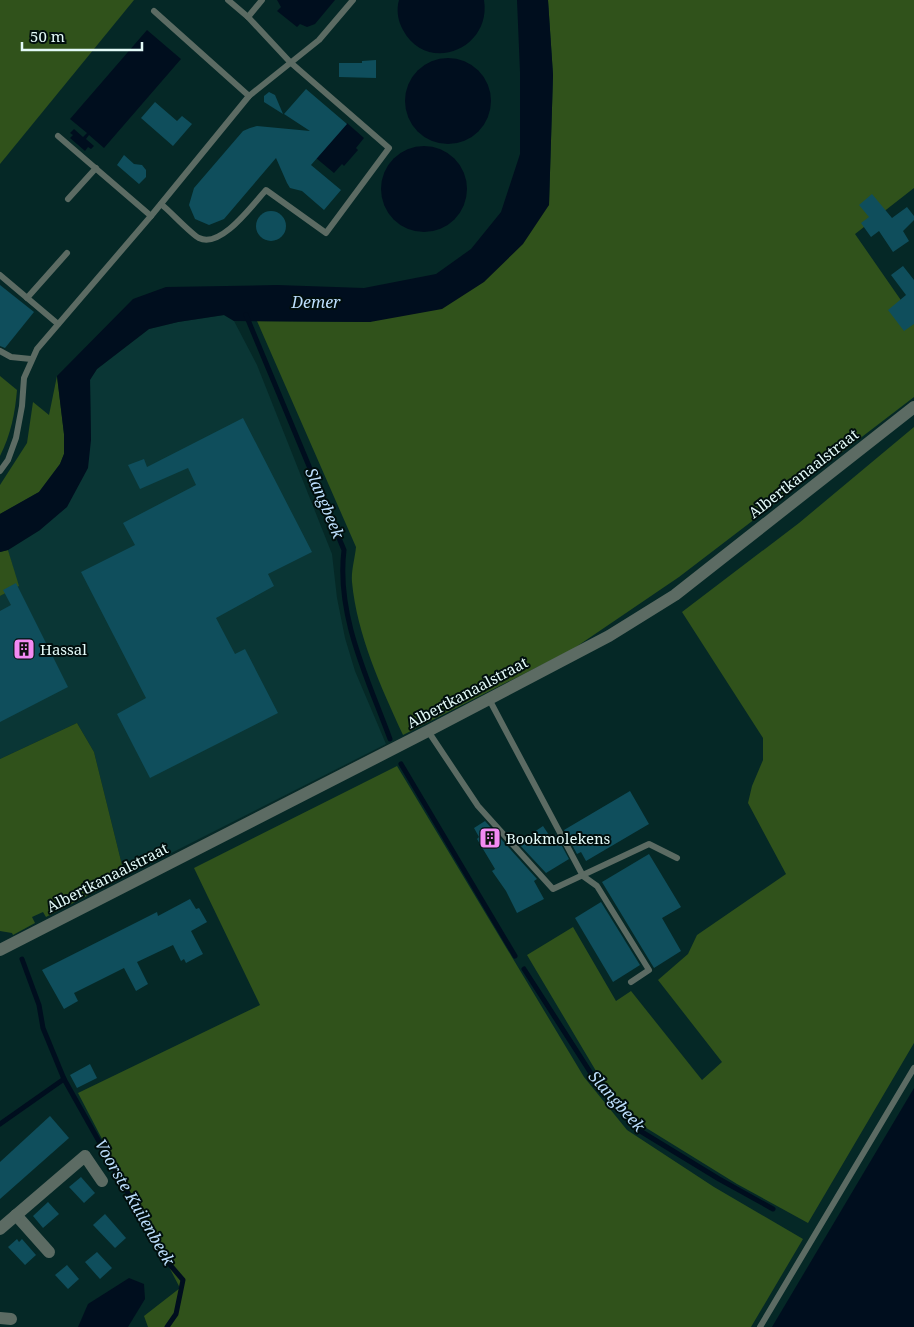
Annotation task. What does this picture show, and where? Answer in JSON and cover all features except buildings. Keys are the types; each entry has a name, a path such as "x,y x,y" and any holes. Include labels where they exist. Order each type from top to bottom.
{"street":[{"name":"Albertkanaalstraat","path":"0,950 609,636 675,595 914,407"},
{"path":"0,1229 85,1156 102,1181"},
{"path":"16,1215 49,1252"}],"lane":[{"path":"161,204 200,238 213,239 228,231 266,190 326,233 389,148 290,62 248,17 228,0"},
{"path":"248,17 262,0"},
{"path":"0,471 8,460 16,438 22,406 24,378 37,349 151,216 249,96 319,40 353,0"},
{"path":"154,11 249,96"},
{"path":"58,136 151,216"},
{"path":"68,199 96,168"},
{"path":"27,298 67,252"},
{"path":"0,275 58,324"},
{"path":"0,351 11,357 32,359"},
{"path":"489,699 583,876 597,886 649,970 631,982"},
{"path":"428,731 478,806 553,889 649,844 678,858"},
{"path":"760,1327 914,1068"}],"shaded area":[{"path":"224,315 234,321 257,365 332,554 337,598 345,638 355,671 386,744 122,878 122,865 94,752 77,723 0,759 0,596 18,586 8,550 40,530 91,440 90,379 97,369 149,329 178,322"}],"green space":[{"path":"0,0 134,0 0,164"},
{"path":"548,0 914,0 914,188 855,234 914,319 914,397 679,577 573,649 403,735 371,660 359,622 352,582 356,547 257,321 370,322 549,205 553,75"},
{"path":"0,376 17,390 12,423 0,456"},
{"path":"57,376 64,434 64,454 60,464 39,492 0,514 0,485 27,443 33,402 49,415"},
{"path":"914,427 914,1043 808,1223 737,1184 635,1121 596,1071 527,955 573,927 616,1001 631,991 702,1080 722,1062 658,980 688,954 697,935 786,874 748,803 752,786 763,760 763,738 682,612 799,523"},
{"path":"8,550 19,586 0,596 0,552"},
{"path":"77,723 94,752 122,865 122,878 46,917 43,912 32,917 35,923 13,935 12,933 0,931 0,759"},
{"path":"397,766 584,1077 627,1130 714,1187 803,1239 751,1327 148,1327 144,1316 180,1288 78,1093 260,1005 194,868"}],"water":[{"path":"277,0 335,0 315,24 307,27 300,24 297,27 277,11 281,7"},
{"path":"399,0 484,0 484,17 478,32 468,43 456,50 441,53 427,51 414,44 403,30 398,15"},
{"name":"Demer","path":"517,0 548,0 553,75 549,205 523,244 484,282 442,309 370,322 234,321 224,315 178,322 149,329 97,369 90,380 91,440 88,468 67,507 40,530 8,550 0,552 0,514 39,492 60,464 64,454 64,434 57,376 133,299 166,287 277,285 364,288 436,274 471,249 501,212 520,154 520,72"},
{"path":"147,30 181,59 104,148 89,135 86,139 94,146 91,149 88,147 85,151 70,138 73,135 70,133 74,129 83,137 87,133 70,119"},
{"path":"448,58 465,61 479,70 488,84 491,101 488,118 479,132 465,141 448,144 431,141 417,132 408,118 405,101 408,84 417,70 431,61"},
{"path":"347,123 364,138 356,148 358,150 344,166 342,164 334,173 316,158"},
{"path":"424,146 440,149 448,153 460,165 464,173 467,189 464,205 460,213 448,225 440,229 424,232 408,229 400,225 388,213 384,205 381,189 384,173 388,165 400,153 408,149"},
{"path":"914,1088 914,1327 772,1327"},
{"path":"129,1278 144,1284 145,1299 128,1327 78,1327 88,1304"}],"waterway":[{"name":"Slangbeek","path":"246,315 344,550 343,575 349,623 364,670 390,739"},
{"name":"Slangbeek","path":"401,764 515,956"},
{"name":"Voorste Kuilenbeek","path":"22,959 39,1005 43,1028 64,1079 165,1259 183,1280 176,1314 167,1327"},
{"name":"Slangbeek","path":"524,969 594,1078 637,1129 719,1179 773,1209"},
{"name":"Voorste Kuilenbeek","path":"0,1124 64,1079"}],"place":[{"name":"Hassal","path":"24,649"},
{"name":"Bookmolekens","path":"490,838"}]}
